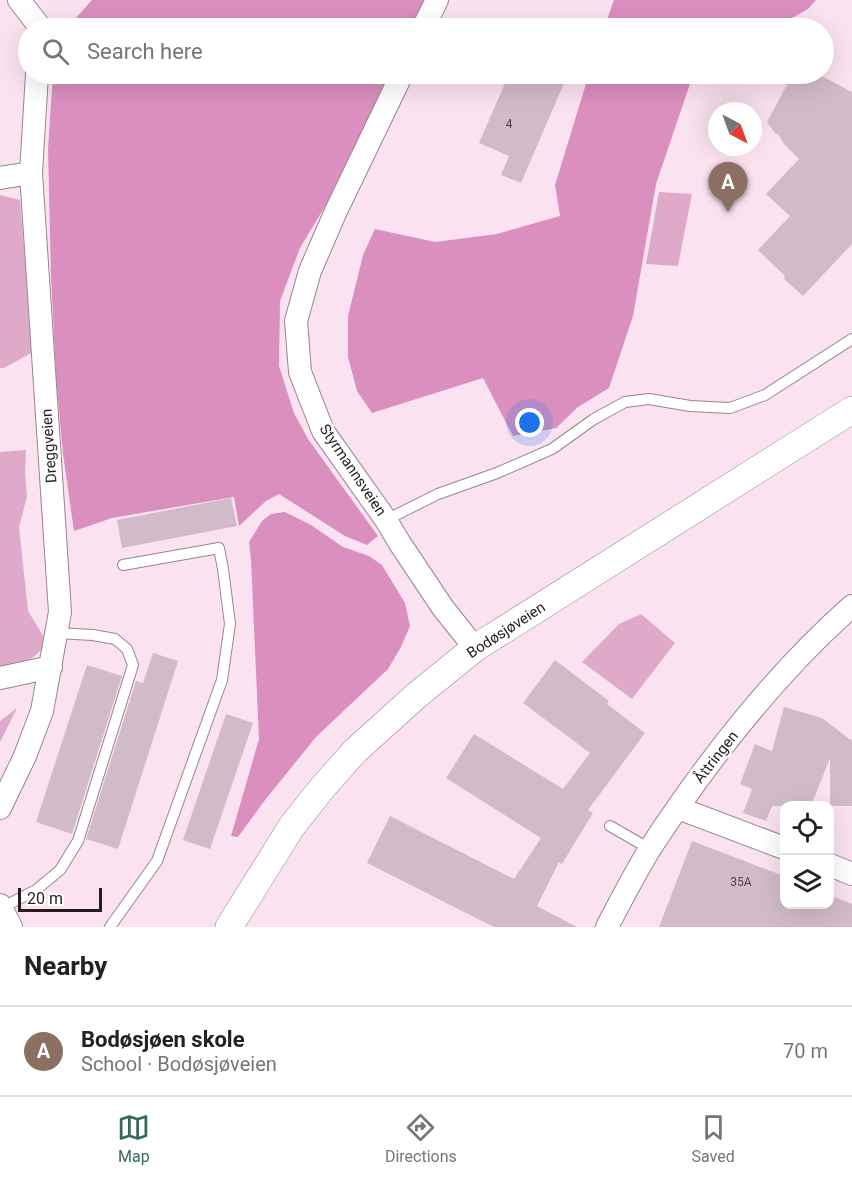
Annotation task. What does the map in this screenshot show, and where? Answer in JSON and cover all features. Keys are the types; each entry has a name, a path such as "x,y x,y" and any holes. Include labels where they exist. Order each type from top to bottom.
{"street":[{"path":"19,0 32,18"},
{"path":"37,0 38,18"},
{"path":"428,18 437,0"},
{"name":"Dreggveien","path":"0,808 25,756 42,711 60,612 31,173 35,84"},
{"name":"Styrmannsveien","path":"397,84 310,271 296,321 300,372 323,431 386,520 443,608 475,648"},
{"path":"0,178 31,173"},
{"name":"Bodøsjøveien","path":"229,927 292,826 322,787 355,751 417,695 475,648 852,410"},
{"name":"Åttringen","path":"607,927 650,849 712,760 768,692 824,631 852,606"},
{"path":"0,678 51,667"},
{"path":"678,808 780,846"},
{"path":"834,867 852,874"}],"lane":[{"path":"386,520 438,494 497,473 552,449 594,419 626,402 649,399 690,406 730,408 765,395 852,339"},
{"path":"110,927 157,861 222,681 230,624 219,548 123,565"},
{"path":"4,913 60,870 78,841 133,665 127,649 115,639 57,633"},
{"path":"610,826 650,849"}],"shaded area":[{"path":"92,0 424,0 415,18 76,18"},
{"path":"614,0 816,0 808,9 792,18 608,18"},
{"path":"52,84 384,84 330,198 300,248 280,301 279,366 294,413 308,439 378,536 367,545 345,536 279,494 266,501 239,526 234,497 112,518 74,531 63,454 56,376 48,149"},
{"path":"586,84 690,84 656,184 633,316 609,388 578,407 556,428 513,436 483,378 372,413 357,391 348,357 348,316 363,255 375,229 435,242 497,234 560,216 555,185"},
{"path":"659,192 692,194 678,266 646,264"},
{"path":"0,195 20,200 33,352 4,368 0,368"},
{"path":"26,450 27,497 19,527 28,611 45,639 40,651 29,660 16,666 0,667 0,452"},
{"path":"285,512 311,525 343,547 369,556 382,565 405,603 410,626 388,669 316,737 238,837 231,836 259,739 249,542 262,521 271,514"},
{"path":"641,614 675,643 632,699 582,662 619,624"},
{"path":"17,708 0,742 0,721"}],"building":[{"path":"834,82 852,92 852,244 803,296 758,250 790,216 766,194 799,159 767,122 787,84"},
{"path":"505,84 564,84 521,183 501,175 509,156 479,143"},
{"path":"231,498 237,526 122,548 117,520"},
{"path":"153,653 178,661 118,849 86,839 136,681 143,683"},
{"path":"555,660 609,701 607,704 645,733 588,810 593,813 562,864 559,862 537,906 577,927 494,927 367,863 390,816 514,879 541,838 446,778 474,734 563,789 590,753 523,703"},
{"path":"87,665 122,676 72,834 36,822"},
{"path":"784,707 822,718 852,741 852,806 834,806 834,801 830,801 830,758 813,801 780,801 780,806 772,806 766,821 743,813 752,789 740,784 755,744 772,751"},
{"path":"226,714 253,723 210,849 183,840"},
{"path":"692,841 780,874 780,909 834,909 834,897 852,904 852,927 659,927"}],"place":[{"name":"Bodøsjøen skole","path":"728,212"}]}
